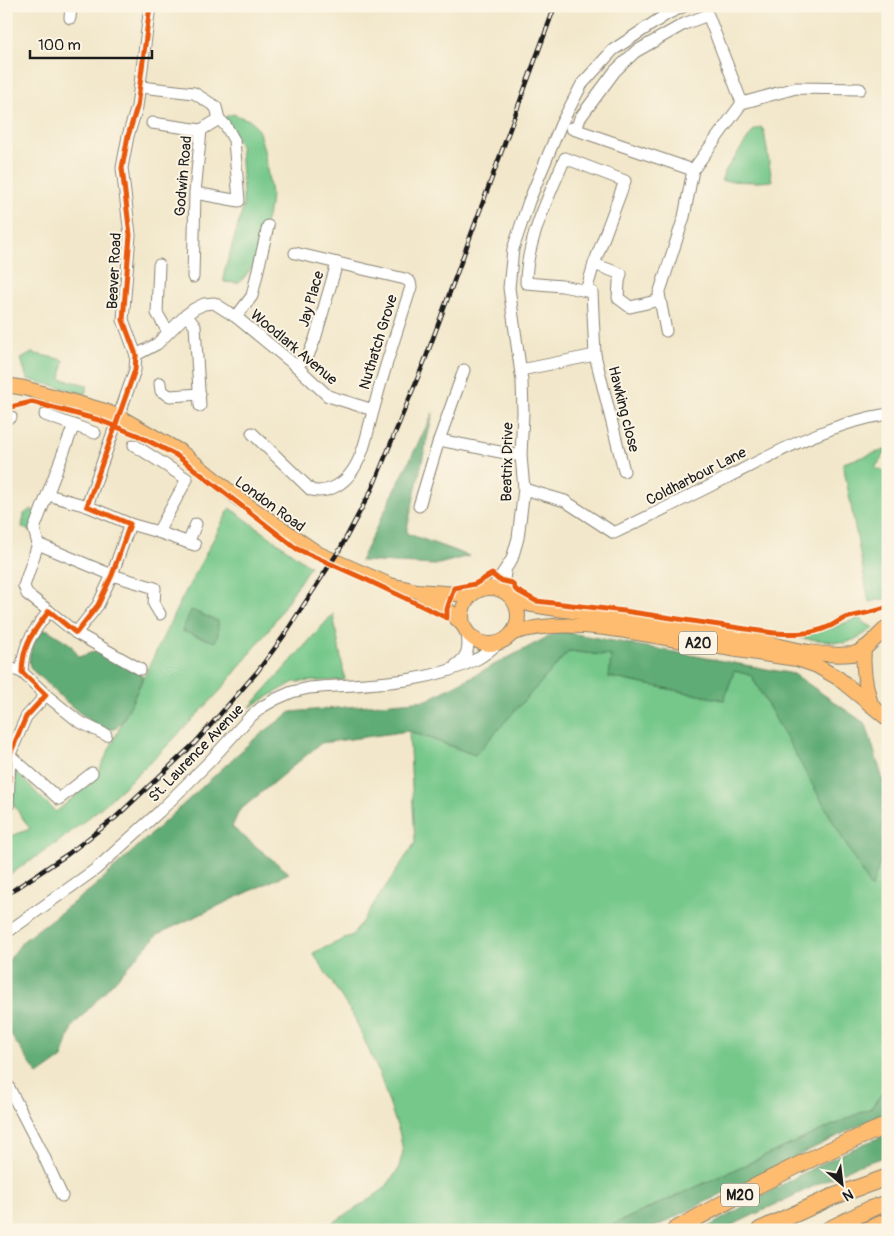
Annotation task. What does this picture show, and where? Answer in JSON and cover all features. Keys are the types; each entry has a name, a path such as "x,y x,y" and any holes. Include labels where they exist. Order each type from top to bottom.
{"highway":[{"name":"M20","path":"675,1230 786,1170 841,1144 888,1125"},
{"name":"M20","path":"760,1230 832,1197 888,1178"},
{"name":"M20","path":"778,1230 888,1178"},
{"path":"828,1230 870,1209 888,1203"},
{"path":"867,1230 888,1221"}],"main road":[{"name":"London Road","path":"6,385 24,388 118,416 181,452 240,500 319,554 390,585 418,591 471,595"},
{"path":"479,589 505,594 518,608 519,617 513,633 507,639 499,643 482,643 474,639 465,629 462,609 471,595 479,589"},
{"name":"London Road","path":"418,591 447,609 465,629"},
{"name":"A20","path":"505,594 544,608 739,637 797,650 830,654 854,654 864,648"},
{"name":"A20","path":"513,633 530,628 566,625 622,630 797,660 817,666 838,678 871,705"},
{"path":"888,627 864,648 862,662 871,705 888,719"}],"street":[{"name":"Beaver Road","path":"87,506 135,370 136,355 124,320 130,235 122,168 141,87 150,6"},
{"name":"Beatrix Drive","path":"505,594 505,572 512,559 518,538 524,489 521,456 523,412 521,375 509,288 513,249 529,201 561,124 582,84 613,50 667,14 684,6"},
{"path":"576,130 580,118 609,79 635,52 684,24 708,15 742,103"},
{"path":"141,87 194,93 222,113 226,126 234,140 239,201 195,193"},
{"path":"666,331 659,294 684,217 693,170 742,103 796,88 860,89"},
{"name":"Godwin Road","path":"193,277 195,193 201,130 222,113"},
{"path":"152,123 201,130"},
{"path":"561,124 693,170"},
{"name":"Hawking close","path":"589,292 562,286 526,284 526,268 543,210 565,158 625,181 594,264 589,292 595,355 624,471"},
{"path":"236,317 252,296 268,226"},
{"name":"Nuthatch Grove","path":"294,253 410,282 411,288 373,410"},
{"name":"Jay Place","path":"296,366 308,356 315,339 337,263"},
{"path":"594,264 621,274 618,298 630,307 660,300"},
{"path":"159,265 157,313 168,332"},
{"name":"Woodlark Avenue","path":"186,315 204,304 214,303 236,317 296,366 328,396 373,410"},
{"path":"136,355 157,344 186,315 194,326 200,406"},
{"path":"521,375 595,355"},
{"path":"419,506 439,440 464,370"},
{"path":"160,383 161,391 170,396 200,394"},
{"path":"252,433 312,490 320,492 340,484 353,470 369,433 373,410"},
{"name":"Coldharbour Lane","path":"524,489 564,501 614,533 780,450 830,428 888,414"},
{"path":"45,415 95,433"},
{"path":"74,425 34,529 38,544 24,586 27,594 76,633 140,669"},
{"path":"439,440 521,456"},
{"path":"134,444 186,478 158,532"},
{"path":"48,495 87,506 130,524 192,544 196,524"},
{"path":"76,633 98,605 112,575 130,524"},
{"path":"38,544 112,575 155,588 154,604 160,614"},
{"path":"22,672 22,655 28,640 49,611"},
{"name":"St. Laurence Avenue","path":"442,673 461,662 466,656 469,649 465,629"},
{"name":"St. Laurence Avenue","path":"6,933 96,869 159,812 210,761 249,718 276,699 292,692 310,688 418,678 442,673 479,658 499,643"},
{"path":"6,667 22,672 46,695 78,721 106,735"},
{"path":"6,808 8,806 8,753 26,717 46,695"},
{"path":"8,753 59,799 92,773"},
{"path":"6,1082 62,1196"}],"green space":[{"path":"233,114 252,121 259,132 271,194 270,206 253,266 238,283 224,282 224,273 243,208 240,145 228,126 225,117"},
{"path":"761,127 764,131 772,181 721,181 725,171 754,130"},
{"path":"32,353 64,360 61,379 88,385 85,394 27,379 21,359"},
{"path":"433,413 406,533 469,556 435,565 360,561"},
{"path":"888,449 875,468 888,472 888,598 869,602 843,463"},
{"path":"230,508 310,566 268,631 220,691 160,753 103,806 57,843 6,877 6,840 8,837 30,829 13,804 15,771 56,812 95,779 179,604"},
{"path":"31,509 37,514 31,532 22,527 24,514"},
{"path":"191,610 218,621 218,635 215,642 182,631"},
{"path":"333,614 345,680 294,682 250,707"},
{"path":"860,618 863,622 874,628 858,638 845,643 799,638"},
{"path":"41,630 48,630 70,644 79,657 95,651 143,676 130,706 118,727 107,729 87,719 66,702 33,670 30,666 29,657"},
{"path":"559,631 794,674 866,724 888,796 888,839 871,889 751,675 734,671 724,700 609,677 611,656 569,651 475,755 409,731 321,743 239,811 232,827 289,873 158,934 72,1027 62,1058 38,1075 6,1028 6,964 23,941 95,886 253,740 291,712 427,700"},
{"path":"569,651 612,656 609,677 724,700 734,671 751,675 871,888 888,839 888,1085 871,1108 601,1230 321,1230 385,1188 398,1170 403,1152 400,1135 379,1073 354,1017 313,953 353,935 415,843 409,731 475,755"},
{"path":"888,1085 888,1111 649,1230 601,1230 871,1108"},
{"path":"888,1134 888,1156 856,1166 722,1230 703,1230 817,1166"}],"railway":[{"path":"6,895 68,854 115,818 195,743 257,672 283,637 340,549 372,489 425,360 555,6"}],"cycle path":[{"path":"6,808 8,806 10,754 26,717 46,695 22,672 26,646 49,611 76,633 98,605 112,575 130,524 87,506 135,370 136,355 123,320 130,235 122,168 128,136 137,107 150,6"},
{"path":"6,408 32,402 99,420 137,435 176,455 297,549 447,618 447,609 454,588 475,584 492,574 499,580 512,583 516,590 536,601 624,611 774,633 808,633 821,630 846,618 888,607"}]}
